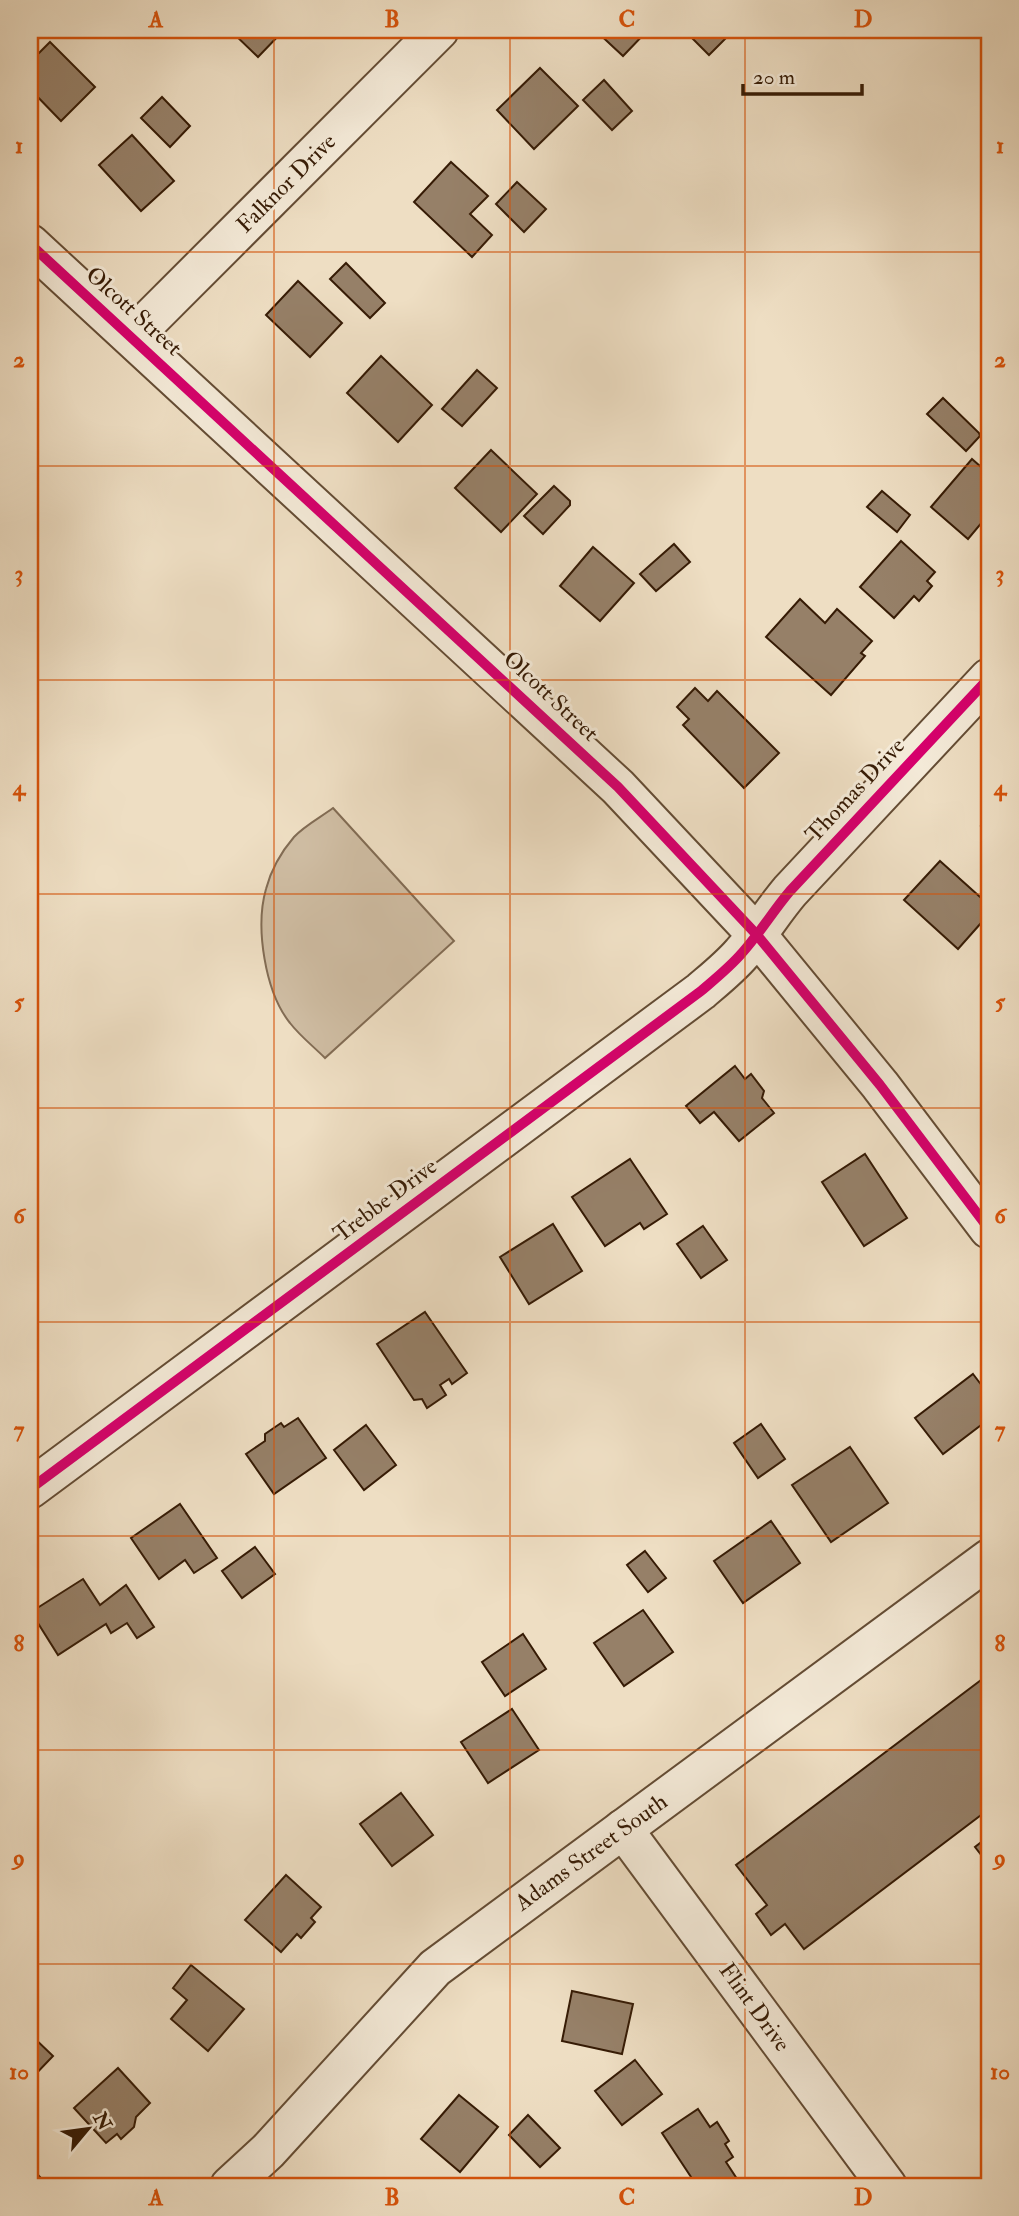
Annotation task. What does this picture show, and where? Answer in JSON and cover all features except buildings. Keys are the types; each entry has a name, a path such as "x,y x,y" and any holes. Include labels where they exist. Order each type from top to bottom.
{"street":[{"name":"Falknor Drive","path":"132,337 439,30"},
{"name":"Olcott Street","path":"30,244 618,787 757,935 880,1085 989,1229"},
{"name":"Thomas Drive","path":"757,935 790,891 989,678"},
{"name":"Trebbe Drive","path":"30,1489 701,991 729,967 757,935"},
{"name":"Adams Street South","path":"230,2186 268,2151 435,1968 989,1559"},
{"name":"Flint Drive","path":"623,1829 887,2186"}],"shaded area":[{"path":"333,808 454,941 325,1058 294,1028 281,1010 264,959 262,922 266,889 281,855 298,833"}],"cycle path":[{"path":"30,244 618,787 757,935 880,1085 989,1229"},
{"path":"30,1489 701,991 737,958 790,891 989,678"}]}
